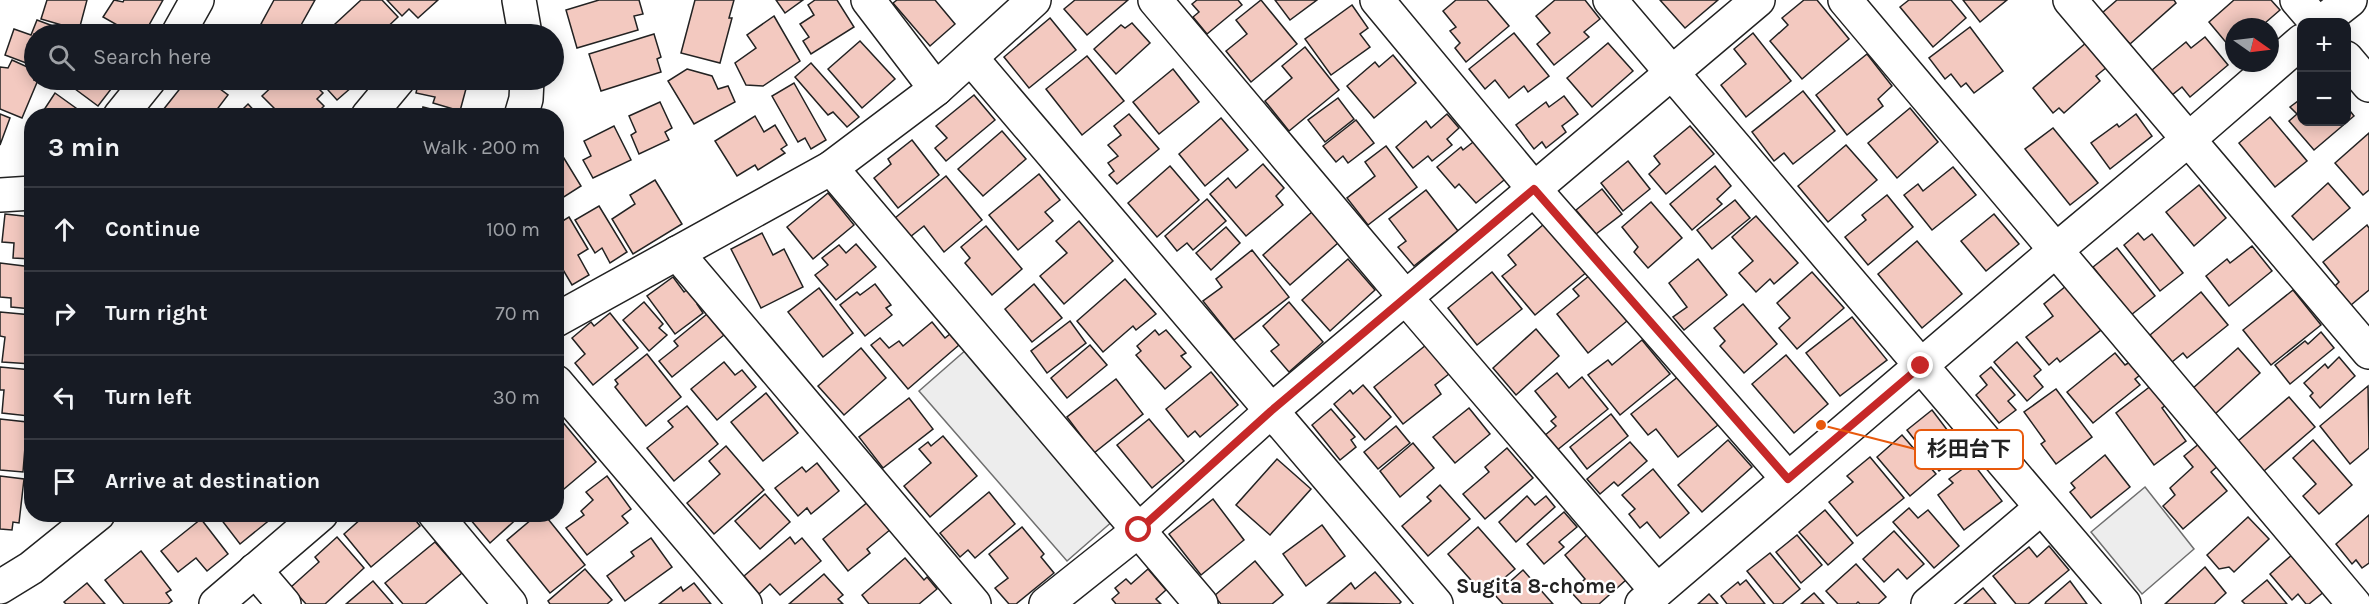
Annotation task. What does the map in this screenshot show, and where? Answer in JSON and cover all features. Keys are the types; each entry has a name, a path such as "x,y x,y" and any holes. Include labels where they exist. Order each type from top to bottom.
{"street":[{"path":"184,24 197,0"},
{"path":"519,0 523,24"},
{"path":"868,0 936,89"},
{"path":"564,316 831,168 936,89 1034,0"},
{"path":"1155,0 1406,298 1650,598 2056,250 2190,139 2297,44"},
{"path":"1377,0 1534,189 1788,479"},
{"path":"1610,0 2124,604"},
{"path":"1046,604 1139,530 1271,411 1758,0"},
{"path":"1845,0 2354,604"},
{"path":"2070,0 2369,352"},
{"path":"2297,0 2313,18"},
{"path":"2327,18 2350,0"},
{"path":"971,58 1436,604"},
{"path":"2351,64 2369,85"},
{"path":"126,108 141,90"},
{"path":"375,108 390,90"},
{"path":"523,108 526,90"},
{"path":"831,168 1201,604"},
{"path":"0,195 24,194"},
{"path":"678,253 974,604"},
{"path":"564,391 745,604"},
{"path":"1928,604 2041,508"},
{"path":"0,587 31,568 88,522"},
{"path":"216,604 312,522"},
{"path":"442,522 510,604"},
{"path":"255,570 284,604"},
{"path":"2363,604 2369,599"}],"shaded area":[{"path":"967,349 1114,520 1067,561 919,391"},
{"path":"2145,487 2194,549 2142,594 2091,532"}],"building":[{"path":"47,0 87,0 81,24 58,24 41,19"},
{"path":"114,0 123,2 124,0 163,0 150,24 115,24 103,17"},
{"path":"274,0 315,0 302,24 261,24"},
{"path":"361,0 382,0 398,17 391,24 335,24"},
{"path":"387,0 438,0 418,18 409,9 402,16"},
{"path":"599,0 639,0 643,14 634,16 638,30 577,48 566,10"},
{"path":"695,0 734,0 729,18 732,18 720,63 681,53"},
{"path":"776,0 803,0 785,13"},
{"path":"815,0 837,0 854,27 811,54 803,41 809,37 800,24 814,15 808,5"},
{"path":"897,0 935,0 955,24 930,46 893,3"},
{"path":"1075,0 1128,0 1087,35 1064,9"},
{"path":"1197,0 1238,0 1242,5 1207,34 1193,17 1199,12 1192,4"},
{"path":"1261,0 1297,44 1251,82 1226,51 1247,34 1236,20"},
{"path":"1275,0 1317,0 1290,20"},
{"path":"1456,0 1487,0 1509,26 1466,62 1455,48 1460,43 1450,31 1456,27 1443,11"},
{"path":"1555,0 1585,0 1600,19 1584,32 1589,37 1554,65 1537,44 1550,33 1536,16"},
{"path":"1660,0 1718,0 1685,28"},
{"path":"1804,0 1817,0 1849,39 1802,79 1770,41 1788,25 1782,18"},
{"path":"1909,0 1951,0 1966,18 1933,47 1900,7"},
{"path":"1963,0 2007,0 1980,22"},
{"path":"2117,0 2174,0 2176,3 2130,44 2102,13"},
{"path":"2234,0 2271,0 2280,10 2271,18 2225,18 2225,41 2209,22"},
{"path":"1352,5 1368,28 1360,34 1370,47 1331,75 1305,39"},
{"path":"774,16 800,61 763,86 746,85 735,63 756,48 747,35"},
{"path":"1050,18 1076,50 1029,88 1004,57"},
{"path":"37,20 48,24 35,24"},
{"path":"1132,23 1150,43 1116,74 1094,49 1121,25 1125,28"},
{"path":"1970,27 2003,71 1974,93 1966,83 1961,87 1951,74 1945,79 1929,58"},
{"path":"14,29 24,33 24,62 5,55"},
{"path":"1514,33 1549,76 1528,92 1524,86 1509,98 1495,80 1485,89 1469,69"},
{"path":"1753,33 1791,81 1746,117 1721,85 1746,64 1734,49"},
{"path":"654,34 661,57 657,59 661,72 601,91 589,54"},
{"path":"2205,37 2225,61 2225,68 2190,97 2182,87 2172,95 2152,70 2186,42 2191,48"},
{"path":"860,41 895,79 862,108 828,69"},
{"path":"2087,42 2107,67 2096,76 2100,81 2064,113 2059,108 2053,113 2033,88"},
{"path":"1608,43 1633,71 1592,107 1567,78"},
{"path":"1305,47 1339,90 1289,131 1265,101 1292,78 1282,66"},
{"path":"1867,54 1892,86 1878,99 1883,106 1847,135 1816,95"},
{"path":"1393,55 1416,83 1374,118 1347,86 1375,62 1379,67"},
{"path":"1087,56 1124,101 1082,135 1046,89"},
{"path":"12,60 24,65 24,90 34,90 26,108 24,108 22,118 0,109 0,67 8,68"},
{"path":"811,63 859,117 847,127 833,112 828,115 795,77"},
{"path":"687,69 712,76 718,89 728,86 735,102 694,124 668,81"},
{"path":"1173,69 1199,102 1159,134 1133,102"},
{"path":"794,83 826,140 811,149 805,138 798,142 772,96"},
{"path":"76,90 110,90 98,106"},
{"path":"179,90 221,90 228,95 218,108 165,108"},
{"path":"268,90 320,90 323,93 317,99 324,106 322,108 274,108 262,96"},
{"path":"328,90 348,90 337,100"},
{"path":"417,90 466,90 461,108 450,108 433,103 435,97 416,93"},
{"path":"1803,91 1835,131 1793,164 1784,153 1774,161 1752,132"},
{"path":"55,93 76,108 45,108"},
{"path":"974,95 995,120 946,161 935,148 947,138 936,126"},
{"path":"1564,96 1578,114 1562,126 1566,132 1546,148 1542,142 1534,149 1516,125 1546,102 1549,107"},
{"path":"1338,98 1354,119 1325,142 1308,120"},
{"path":"660,102 672,128 665,132 669,140 639,154 631,135 636,132 629,116"},
{"path":"2297,102 2297,114 2290,107"},
{"path":"1910,108 1938,142 1897,178 1868,143"},
{"path":"0,114 10,118 0,145"},
{"path":"1129,114 1159,149 1117,184 1109,175 1114,171 1108,163 1118,156 1108,145 1121,135 1114,126"},
{"path":"1447,114 1459,128 1447,139 1452,145 1432,161 1428,156 1413,168 1396,147 1426,121 1431,128"},
{"path":"2136,114 2152,136 2110,169 2091,143 2117,124 2119,127"},
{"path":"2297,114 2297,126 2342,126 2314,150 2289,121"},
{"path":"755,116 764,132 775,125 787,145 781,149 785,153 758,170 755,165 737,176 715,141"},
{"path":"2270,117 2307,161 2275,187 2239,143"},
{"path":"1221,118 1248,150 1205,186 1179,154"},
{"path":"1356,120 1374,143 1348,163 1343,156 1336,162 1323,146"},
{"path":"614,126 631,160 593,178 583,160 591,156 584,141"},
{"path":"1690,126 1714,154 1666,194 1649,174 1660,164 1654,156"},
{"path":"2053,128 2098,183 2070,205 2025,149"},
{"path":"1002,131 1026,159 983,196 958,169"},
{"path":"2369,133 2369,190 2363,195 2335,163"},
{"path":"1477,139 1509,176 1476,203 1459,184 1455,188 1437,167 1461,147 1463,150"},
{"path":"912,140 939,175 898,208 874,178 891,164 888,159"},
{"path":"1846,145 1877,180 1828,222 1798,186"},
{"path":"1386,146 1417,187 1368,225 1347,198 1375,176 1365,162"},
{"path":"564,158 581,186 564,197"},
{"path":"1628,161 1650,189 1623,211 1601,183"},
{"path":"1263,164 1284,188 1276,196 1283,205 1246,236 1210,194 1228,178 1236,188"},
{"path":"1170,166 1199,200 1157,237 1128,203"},
{"path":"1715,166 1731,186 1717,199 1722,204 1692,230 1670,204"},
{"path":"1953,167 1976,195 1932,230 1904,195 1918,184 1923,191"},
{"path":"1039,174 1060,200 1045,212 1053,221 1018,250 989,215"},
{"path":"946,176 982,220 944,252 924,226 910,237 895,218"},
{"path":"655,180 682,224 633,254 612,219 635,204 630,195"},
{"path":"2328,183 2350,208 2313,240 2292,216"},
{"path":"2199,185 2226,218 2194,246 2166,212"},
{"path":"1602,189 1622,214 1596,234 1576,210"},
{"path":"1426,190 1458,231 1414,266 1398,247 1406,241 1389,219"},
{"path":"828,193 854,225 813,259 787,227"},
{"path":"1887,195 1913,227 1868,265 1845,237 1866,220 1862,215"},
{"path":"1207,199 1226,221 1193,250 1187,243 1177,251 1165,236"},
{"path":"1735,200 1750,218 1712,249 1697,230"},
{"path":"1651,202 1682,238 1648,268 1634,252 1638,247 1622,227"},
{"path":"599,206 627,252 610,263 602,248 595,253 575,220"},
{"path":"1312,212 1338,243 1290,285 1263,255"},
{"path":"5,214 24,216 24,259 13,258 14,243 2,242"},
{"path":"1994,214 2019,244 1986,271 1961,241"},
{"path":"1756,216 1798,263 1774,284 1770,279 1756,292 1739,273 1753,261 1732,237"},
{"path":"569,217 588,249 578,255 589,275 572,285 564,272 564,220"},
{"path":"1079,221 1113,261 1064,304 1040,276 1067,253 1056,241"},
{"path":"1544,224 1588,271 1535,315 1502,276 1516,265 1508,255"},
{"path":"2367,225 2369,228 2369,290 2351,305 2335,286 2339,282 2323,262"},
{"path":"986,226 1022,269 992,295 965,263 970,258 961,247"},
{"path":"1226,227 1240,243 1211,270 1196,253"},
{"path":"762,233 773,255 784,249 803,287 761,308 731,249"},
{"path":"2138,233 2144,240 2152,234 2183,273 2160,291 2124,245"},
{"path":"1917,241 1962,294 1922,328 1878,274"},
{"path":"856,244 876,267 836,300 815,275 828,265 822,258 839,245 846,253"},
{"path":"2252,246 2272,271 2229,306 2206,276 2227,259 2230,263"},
{"path":"2117,248 2155,296 2131,315 2093,267"},
{"path":"1252,250 1289,297 1234,340 1203,301 1222,287 1216,279"},
{"path":"1348,259 1375,290 1330,331 1302,300"},
{"path":"1698,259 1727,295 1684,330 1673,317 1687,307 1669,283"},
{"path":"0,263 24,266 24,308 11,307 11,298 0,297"},
{"path":"1492,272 1522,309 1477,345 1448,308"},
{"path":"1812,272 1844,308 1797,349 1779,328 1790,318 1777,303"},
{"path":"1590,275 1627,321 1588,353 1557,314 1579,296 1573,289"},
{"path":"673,277 684,292 689,288 700,302 697,304 703,313 675,334 647,296"},
{"path":"1125,279 1156,314 1136,330 1133,326 1103,352 1077,321"},
{"path":"875,284 891,305 886,308 892,315 865,336 840,305 857,292 860,295"},
{"path":"1034,284 1062,318 1032,342 1005,309"},
{"path":"2066,286 2101,330 2060,362 2057,358 2049,365 2026,337 2053,316 2044,304"},
{"path":"819,288 853,333 823,357 788,312"},
{"path":"2293,290 2321,325 2271,365 2243,330"},
{"path":"2201,292 2228,325 2187,358 2183,353 2172,362 2150,335"},
{"path":"644,302 663,324 659,328 667,335 649,351 623,320"},
{"path":"1289,302 1323,342 1289,372 1271,351 1279,345 1263,326"},
{"path":"1743,304 1777,344 1744,373 1720,346 1725,341 1714,328"},
{"path":"0,312 24,314 24,363 2,362 5,337 0,336"},
{"path":"610,313 638,348 593,385 575,363 585,354 572,338 591,322 594,326"},
{"path":"707,314 724,335 672,377 659,361 678,346 674,341"},
{"path":"1852,317 1887,360 1840,396 1806,353"},
{"path":"1070,321 1086,343 1047,373 1031,351"},
{"path":"932,322 945,338 950,334 959,345 908,389 871,345 880,338 889,348 899,341 903,346"},
{"path":"1536,329 1559,356 1516,395 1493,368"},
{"path":"1155,330 1159,335 1166,330 1186,353 1181,356 1191,367 1165,389 1136,355 1141,351 1137,346"},
{"path":"2321,332 2334,348 2290,384 2275,365 2305,341 2308,344"},
{"path":"1642,340 1670,374 1620,415 1588,375 1608,360 1612,365"},
{"path":"2017,342 2041,370 2034,376 2043,387 2027,401 1994,362"},
{"path":"1090,345 1107,365 1067,398 1051,378"},
{"path":"1426,345 1449,374 1435,385 1441,394 1403,424 1374,387"},
{"path":"861,348 886,378 844,415 818,386"},
{"path":"2238,348 2260,373 2215,414 2192,389"},
{"path":"2115,353 2125,365 2130,362 2140,375 2135,379 2140,385 2093,423 2067,392"},
{"path":"647,354 681,397 646,426 615,387 618,384 615,380"},
{"path":"1786,355 1828,404 1794,433 1752,384"},
{"path":"2339,357 2355,376 2320,408 2310,396 2313,393 2304,383 2325,364 2328,368"},
{"path":"724,362 735,375 742,370 756,387 717,420 691,389"},
{"path":"0,367 24,369 24,415 2,413 4,390 0,390"},
{"path":"1991,367 2015,395 2008,401 2016,410 1999,423 1976,395 1987,385 1980,376"},
{"path":"1211,372 1238,405 1200,437 1195,431 1188,437 1166,409"},
{"path":"1557,373 1569,388 1582,377 1608,409 1556,451 1544,436 1556,426 1551,421 1556,417 1535,391"},
{"path":"1679,376 1718,425 1678,457 1656,429 1648,435 1631,414"},
{"path":"1116,379 1143,414 1094,453 1067,417"},
{"path":"1363,385 1391,417 1365,440 1334,404 1350,390 1353,394"},
{"path":"2152,385 2166,405 2162,408 2186,441 2154,465 2116,413"},
{"path":"2368,386 2369,448 2350,464 2320,426"},
{"path":"2056,389 2092,437 2056,464 2041,444 2045,441 2024,412"},
{"path":"766,393 798,433 763,461 731,422"},
{"path":"2289,397 2315,427 2264,471 2238,441"},
{"path":"909,398 933,429 883,468 859,437"},
{"path":"687,406 718,444 674,481 647,448 673,427 668,421"},
{"path":"1469,408 1490,434 1455,463 1433,437"},
{"path":"1331,409 1355,437 1351,440 1356,447 1340,460 1312,425"},
{"path":"1932,410 1964,452 1939,471 1907,430"},
{"path":"1611,414 1628,436 1587,469 1570,447"},
{"path":"0,419 24,422 23,472 0,470"},
{"path":"1149,419 1184,461 1152,488 1117,445"},
{"path":"564,424 596,462 564,489"},
{"path":"1396,426 1410,443 1378,469 1364,452"},
{"path":"1902,435 1936,474 1910,496 1877,457"},
{"path":"943,436 977,476 930,517 904,486 931,463 919,449 928,442 931,446"},
{"path":"1728,440 1752,467 1702,512 1678,485"},
{"path":"2313,440 2352,485 2319,514 2303,496 2316,484 2293,458"},
{"path":"1630,442 1647,461 1618,486 1614,482 1600,494 1587,479"},
{"path":"1413,443 1434,468 1400,497 1380,471"},
{"path":"2200,443 2219,465 2211,472 2227,491 2183,529 2163,506 2175,495 2170,488 2193,467 2184,456"},
{"path":"726,446 764,490 714,534 687,503 720,474 709,461"},
{"path":"1507,448 1533,478 1485,519 1463,494 1489,472 1485,467"},
{"path":"2105,455 2130,487 2091,518 2070,492 2075,488 2071,483"},
{"path":"1870,457 1904,498 1857,536 1829,502 1853,482 1847,476"},
{"path":"1277,459 1311,489 1270,535 1236,505"},
{"path":"1972,462 2002,501 1964,530 1938,495 1953,483 1949,479"},
{"path":"817,463 839,491 811,514 807,508 798,516 775,488 802,467 806,472"},
{"path":"1653,469 1689,513 1660,538 1647,522 1640,528 1629,514 1635,509 1622,495"},
{"path":"0,476 24,479 19,523 13,522 12,530 0,529"},
{"path":"607,476 631,509 622,516 628,523 587,555 566,528 584,515 581,511 593,500 586,492"},
{"path":"1440,485 1470,519 1428,556 1402,526 1431,501 1427,497"},
{"path":"989,492 1015,524 975,558 968,550 960,557 940,533"},
{"path":"765,494 790,522 760,549 735,521"},
{"path":"1527,496 1535,505 1546,496 1555,507 1516,542 1499,522"},
{"path":"1213,499 1244,540 1201,575 1169,534"},
{"path":"869,501 891,529 867,549 870,553 848,571 823,539"},
{"path":"1909,508 1918,518 1928,510 1959,546 1934,568 1893,522"},
{"path":"1825,510 1853,543 1828,565 1799,532"},
{"path":"1564,512 1577,527 1559,542 1564,547 1544,564 1527,544"},
{"path":"2369,515 2369,563 2362,568 2356,560 2352,564 2336,544"},
{"path":"2248,517 2269,539 2234,572 2229,567 2219,569 2207,555"},
{"path":"197,522 203,522 228,554 207,571 196,558 178,572 161,551"},
{"path":"223,522 267,522 240,544"},
{"path":"357,522 417,522 420,526 371,567 344,534"},
{"path":"472,522 513,522 490,543"},
{"path":"528,522 550,522 585,565 550,593 507,540"},
{"path":"1322,525 1345,556 1306,586 1283,554"},
{"path":"1022,527 1044,554 1041,557 1054,573 1016,604 1009,604 995,588 1008,578 989,554"},
{"path":"1478,527 1515,569 1484,595 1448,554"},
{"path":"1894,531 1924,564 1907,579 1898,569 1884,582 1863,559"},
{"path":"1587,535 1626,580 1599,604 1582,604 1571,592 1585,579 1565,555"},
{"path":"1797,535 1822,565 1801,583 1776,552"},
{"path":"337,537 364,568 325,604 306,604 291,587 319,562 315,557"},
{"path":"790,537 795,544 802,538 821,561 780,595 770,584 759,594 744,576"},
{"path":"651,538 672,567 625,601 607,576 634,556 631,552"},
{"path":"435,542 462,573 425,604 403,604 385,583"},
{"path":"2049,546 2069,570 2028,604 2016,604 1993,576 2029,547 2037,557"},
{"path":"141,551 171,590 166,593 172,601 168,604 124,604 105,580"},
{"path":"1770,553 1800,589 1782,604 1774,604 1747,571"},
{"path":"2293,554 2325,591 2309,604 2306,604 2298,594 2292,600 2270,574"},
{"path":"905,558 924,580 927,577 937,589 919,604 869,604 862,595"},
{"path":"1255,561 1283,595 1272,604 1221,604 1214,596"},
{"path":"1856,564 1886,597 1878,604 1858,602 1838,604 1826,591"},
{"path":"2205,567 2226,593 2214,604 2165,604"},
{"path":"585,569 612,600 607,604 550,604 548,601"},
{"path":"1148,569 1166,590 1156,599 1161,604 1116,604 1112,599 1119,593 1115,588 1126,579 1131,584"},
{"path":"1523,570 1553,604 1503,604 1495,595"},
{"path":"1375,572 1401,602 1399,604 1328,603 1351,583 1355,589"},
{"path":"824,574 843,595 838,599 843,604 789,604"},
{"path":"1746,580 1765,604 1727,604 1721,596 1738,582 1740,585"},
{"path":"2267,580 2287,604 2245,604 2242,601"},
{"path":"373,581 393,604 346,604"},
{"path":"2070,581 2087,604 2045,604 2046,602"},
{"path":"87,583 105,604 66,604 64,602"},
{"path":"694,583 711,604 659,604 681,587 683,591"},
{"path":"1983,588 1996,604 1964,604"},
{"path":"1814,593 1824,604 1801,604"},
{"path":"1709,594 1718,604 1698,604"}],"place":[{"name":"杉田台下","path":"1821,425"}],"district":[{"name":"Sugita 8-chome","path":"1536,586"}],"route":[{"path":"1139,530 1271,411 1534,189 1788,479 1921,366"}]}
